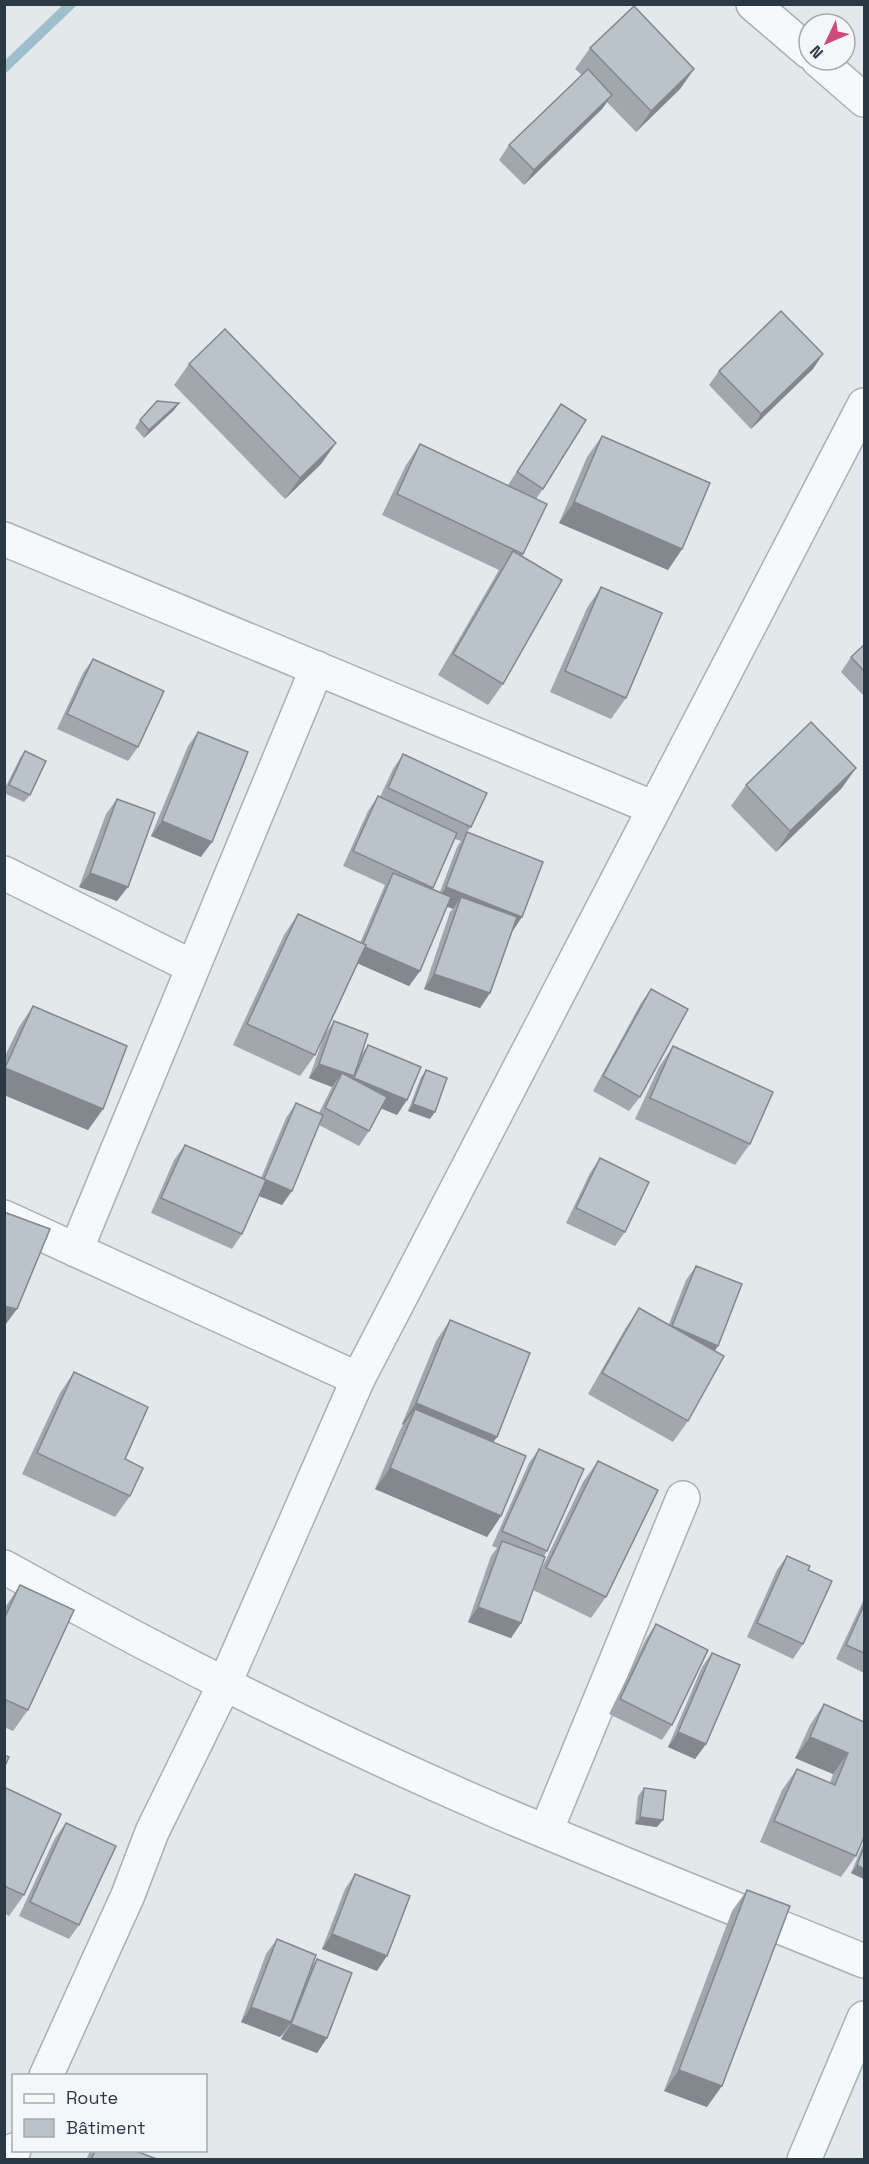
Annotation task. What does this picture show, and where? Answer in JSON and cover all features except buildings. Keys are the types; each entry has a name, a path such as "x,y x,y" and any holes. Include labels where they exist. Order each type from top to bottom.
{"street":[{"path":"753,4 797,42"},
{"path":"832,72 864,100"},
{"path":"47,2074 128,1895 152,1832 224,1685 358,1379 864,405"},
{"path":"4,539 654,808"},
{"path":"76,1250 317,668"},
{"path":"4,873 193,967"},
{"path":"4,1217 358,1379"},
{"path":"546,1831 683,1498"},
{"path":"4,1567 129,1637 292,1718 546,1831 864,1961"},
{"path":"804,2160 864,2018"}],"waterway":[{"path":"4,68 71,4"}]}
